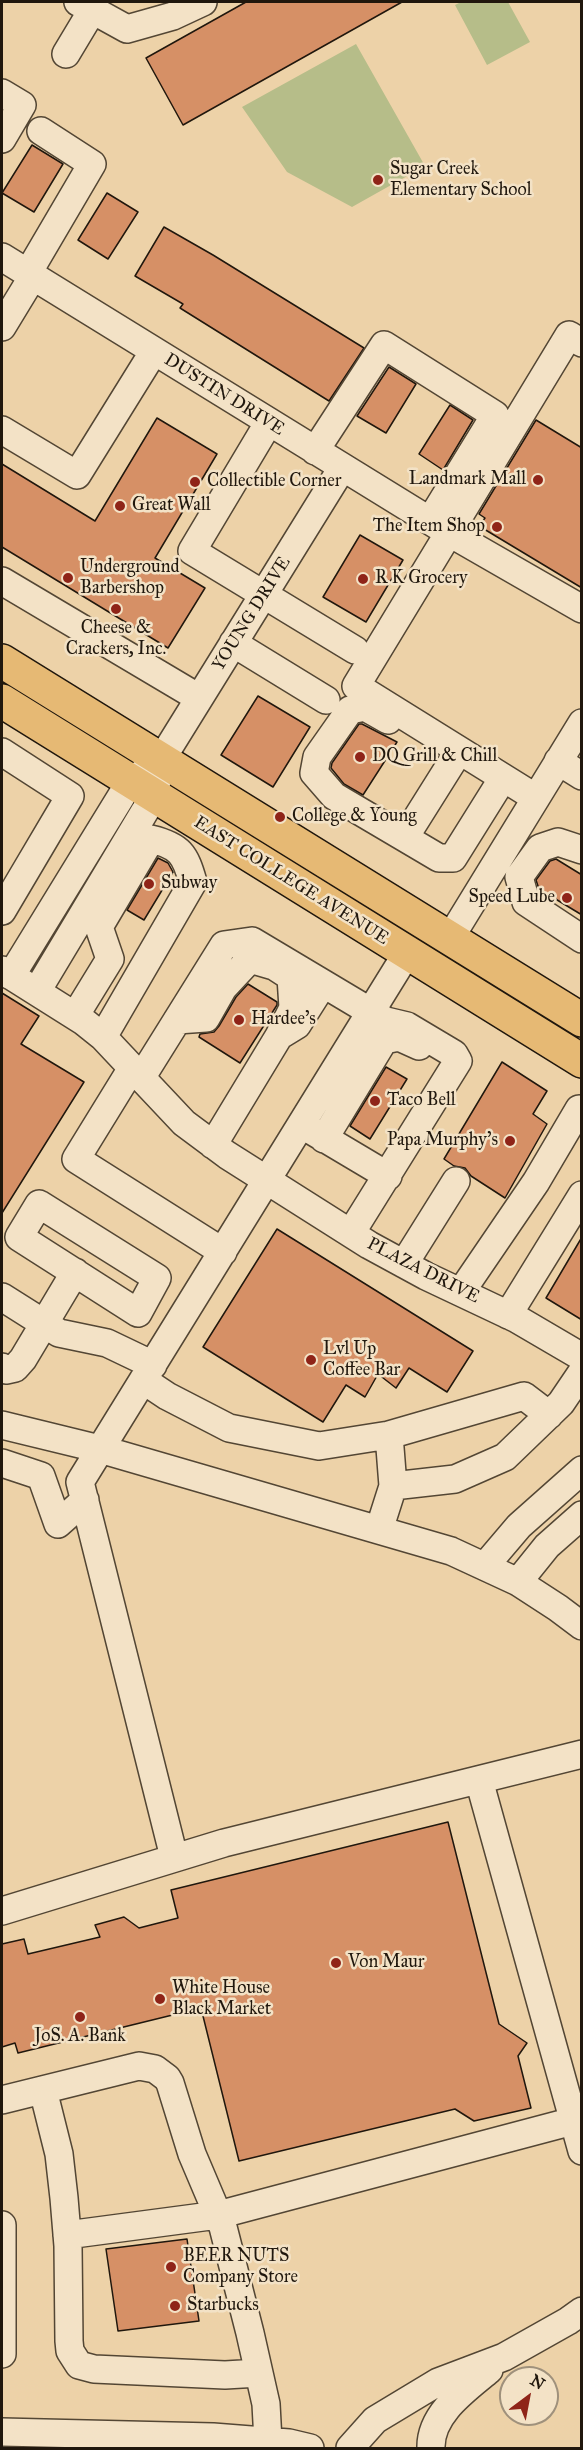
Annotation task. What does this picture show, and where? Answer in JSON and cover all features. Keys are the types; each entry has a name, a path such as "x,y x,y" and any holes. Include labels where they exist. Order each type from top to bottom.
{"main road":[{"name":"EAST COLLEGE AVENUE","path":"2,661 161,760 453,934 582,1020"},
{"name":"EAST COLLEGE AVENUE","path":"2,701 582,1061"},
{"path":"264,865 313,882 413,941 437,944 453,934"}],"street":[{"path":"66,54 86,5 128,29 173,16 203,2"},
{"path":"2,93 22,105 2,139"},
{"path":"2,327 92,164 41,131"},
{"name":"DUSTIN DRIVE","path":"2,257 342,468 582,609"},
{"path":"439,526 569,335 582,343"},
{"path":"315,451 384,345 495,415 356,686 456,756"},
{"path":"2,430 77,475 154,351"},
{"path":"269,422 192,551 355,650"},
{"name":"YOUNG DRIVE","path":"161,760 342,468"},
{"path":"2,580 199,698"},
{"path":"233,643 326,700"},
{"path":"503,778 453,858 439,858 334,796 314,773 317,757 350,710 365,707 456,756 503,778 536,798"},
{"path":"453,934 582,723"},
{"path":"2,752 70,796 2,911"},
{"path":"405,837 456,756"},
{"path":"6,973 161,760"},
{"path":"558,761 582,776"},
{"path":"37,991 82,916 142,789"},
{"path":"75,1016 110,959 99,927 151,839 169,843 181,851 193,882 103,1037"},
{"path":"582,850 558,842 540,848 519,877 526,902 582,939"},
{"path":"57,901 82,916"},
{"path":"223,1252 76,1160 177,1020 224,945 252,941 386,1021 408,1026 454,1054 458,1061 351,1233"},
{"path":"313,1132 372,1012 407,953"},
{"path":"177,1020 206,1018 223,988 250,959 274,966 291,977 293,1008 279,1036 213,1144"},
{"name":"PLAZA DRIVE","path":"6,973 75,1016 103,1037 184,1123 268,1181 404,1264 508,1315 582,1357"},
{"path":"279,1036 297,1024 323,984"},
{"path":"174,1857 80,1482 268,1181 313,1132 384,1040 399,1037 432,1053 446,1081"},
{"path":"461,1292 536,1182 579,1109"},
{"path":"313,1132 388,1176"},
{"path":"404,1264 456,1181"},
{"path":"508,1315 582,1195"},
{"path":"39,1204 157,1278 138,1312 75,1272 19,1237 39,1204"},
{"path":"531,1278 548,1277 582,1218"},
{"path":"2,1367 6,1370 15,1368 23,1359 75,1272"},
{"path":"2,1297 59,1333 106,1343 148,1372 167,1396 230,1428 319,1446 389,1435 524,1396 549,1415"},
{"path":"393,1486 455,1479 505,1457 561,1403 582,1372"},
{"path":"2,1449 13,1428 100,1449 451,1551 518,1582 582,1626"},
{"path":"379,1530 393,1486 389,1435"},
{"path":"2,1463 41,1476 58,1524 85,1500"},
{"path":"485,1566 519,1526 582,1470"},
{"path":"518,1582 547,1546 582,1515"},
{"path":"2,1911 174,1857 582,1754"},
{"path":"479,1780 582,2151"},
{"path":"2,2100 139,2067 160,2072 167,2078 192,2154 218,2215 250,2333 266,2404 268,2441"},
{"path":"43,2090 59,2154 67,2235 69,2341 73,2358 79,2365 94,2370 225,2375 259,2373"},
{"path":"67,2235 218,2215 573,2121"},
{"path":"2,2225 2,2354"},
{"path":"350,2448 375,2420 438,2382 504,2357 582,2311"},
{"path":"431,2448 437,2424 453,2400 504,2357"},
{"path":"2,2432 65,2441 213,2437 289,2443 310,2448"}],"green space":[{"path":"461,2 508,2 530,42 487,65 455,5"},
{"path":"356,44 425,166 352,207 287,172 242,107"}],"building":[{"path":"246,2 402,2 183,125 146,58"},
{"path":"32,145 63,164 34,212 2,193"},
{"path":"107,193 138,212 108,259 78,240"},
{"path":"164,227 364,348 329,401 180,308 183,304 135,276"},
{"path":"389,367 416,384 386,433 357,416"},
{"path":"450,405 473,420 443,470 419,454"},
{"path":"157,418 217,454 155,558 205,588 168,648 2,547 2,464 95,521"},
{"name":"Landmark Mall","path":"536,420 582,448 582,588 479,526 485,518 479,514"},
{"name":"R K Grocery","path":"360,535 403,560 366,622 323,597"},
{"path":"258,696 310,727 273,787 221,755"},
{"name":"DQ Grill & Chill","path":"359,724 397,742 363,795 344,784 331,768 332,763"},
{"name":"Subway","path":"158,858 168,863 173,872 144,920 127,910"},
{"name":"Speed Lube","path":"556,859 582,875 582,915 539,889 536,880 550,861"},
{"name":"Hardee's","path":"248,984 277,1002 277,1005 240,1063 199,1037 200,1034 214,1032 236,997"},
{"path":"2,993 39,1016 21,1044 84,1082 2,1213"},
{"path":"502,1062 547,1091 533,1114 547,1124 505,1198 471,1176 465,1168 454,1166 444,1159"},
{"name":"Taco Bell","path":"386,1067 407,1079 370,1139 350,1126"},
{"path":"277,1229 473,1351 447,1392 409,1368 396,1388 378,1374 365,1397 346,1385 323,1422 203,1347"},
{"path":"582,1237 582,1320 546,1298"},
{"name":"Von Maur","path":"448,1822 499,2024 527,2043 518,2056 531,2108 474,2121 455,2109 239,2161 201,2008 18,2053 15,2043 2,2047 2,1944 24,1939 28,1954 100,1937 95,1925 124,1917 139,1928 178,1918 171,1890"},
{"path":"187,2239 199,2321 118,2331 106,2249"}],"place":[{"name":"Sugar Creek Elementary School","path":"378,180"},
{"name":"Landmark Mall","path":"538,480"},
{"name":"Collectible Corner","path":"195,482"},
{"name":"Great Wall","path":"120,506"},
{"name":"The Item Shop","path":"497,527"},
{"name":"Underground Barbershop","path":"68,578"},
{"name":"R K Grocery","path":"363,579"},
{"name":"Cheese & Crackers, Inc.","path":"116,609"},
{"name":"DQ Grill & Chill","path":"360,757"},
{"name":"College & Young","path":"280,817"},
{"name":"Subway","path":"149,884"},
{"name":"Speed Lube","path":"567,898"},
{"name":"Hardee's","path":"239,1020"},
{"name":"Taco Bell","path":"375,1101"},
{"name":"Papa Murphy's","path":"510,1141"},
{"name":"Lvl Up Coffee Bar","path":"311,1360"},
{"name":"Von Maur","path":"336,1963"},
{"name":"White House Black Market","path":"160,1999"},
{"name":"JoS. A. Bank","path":"80,2017"},
{"name":"BEER NUTS Company Store","path":"171,2267"},
{"name":"Starbucks","path":"175,2306"}]}
